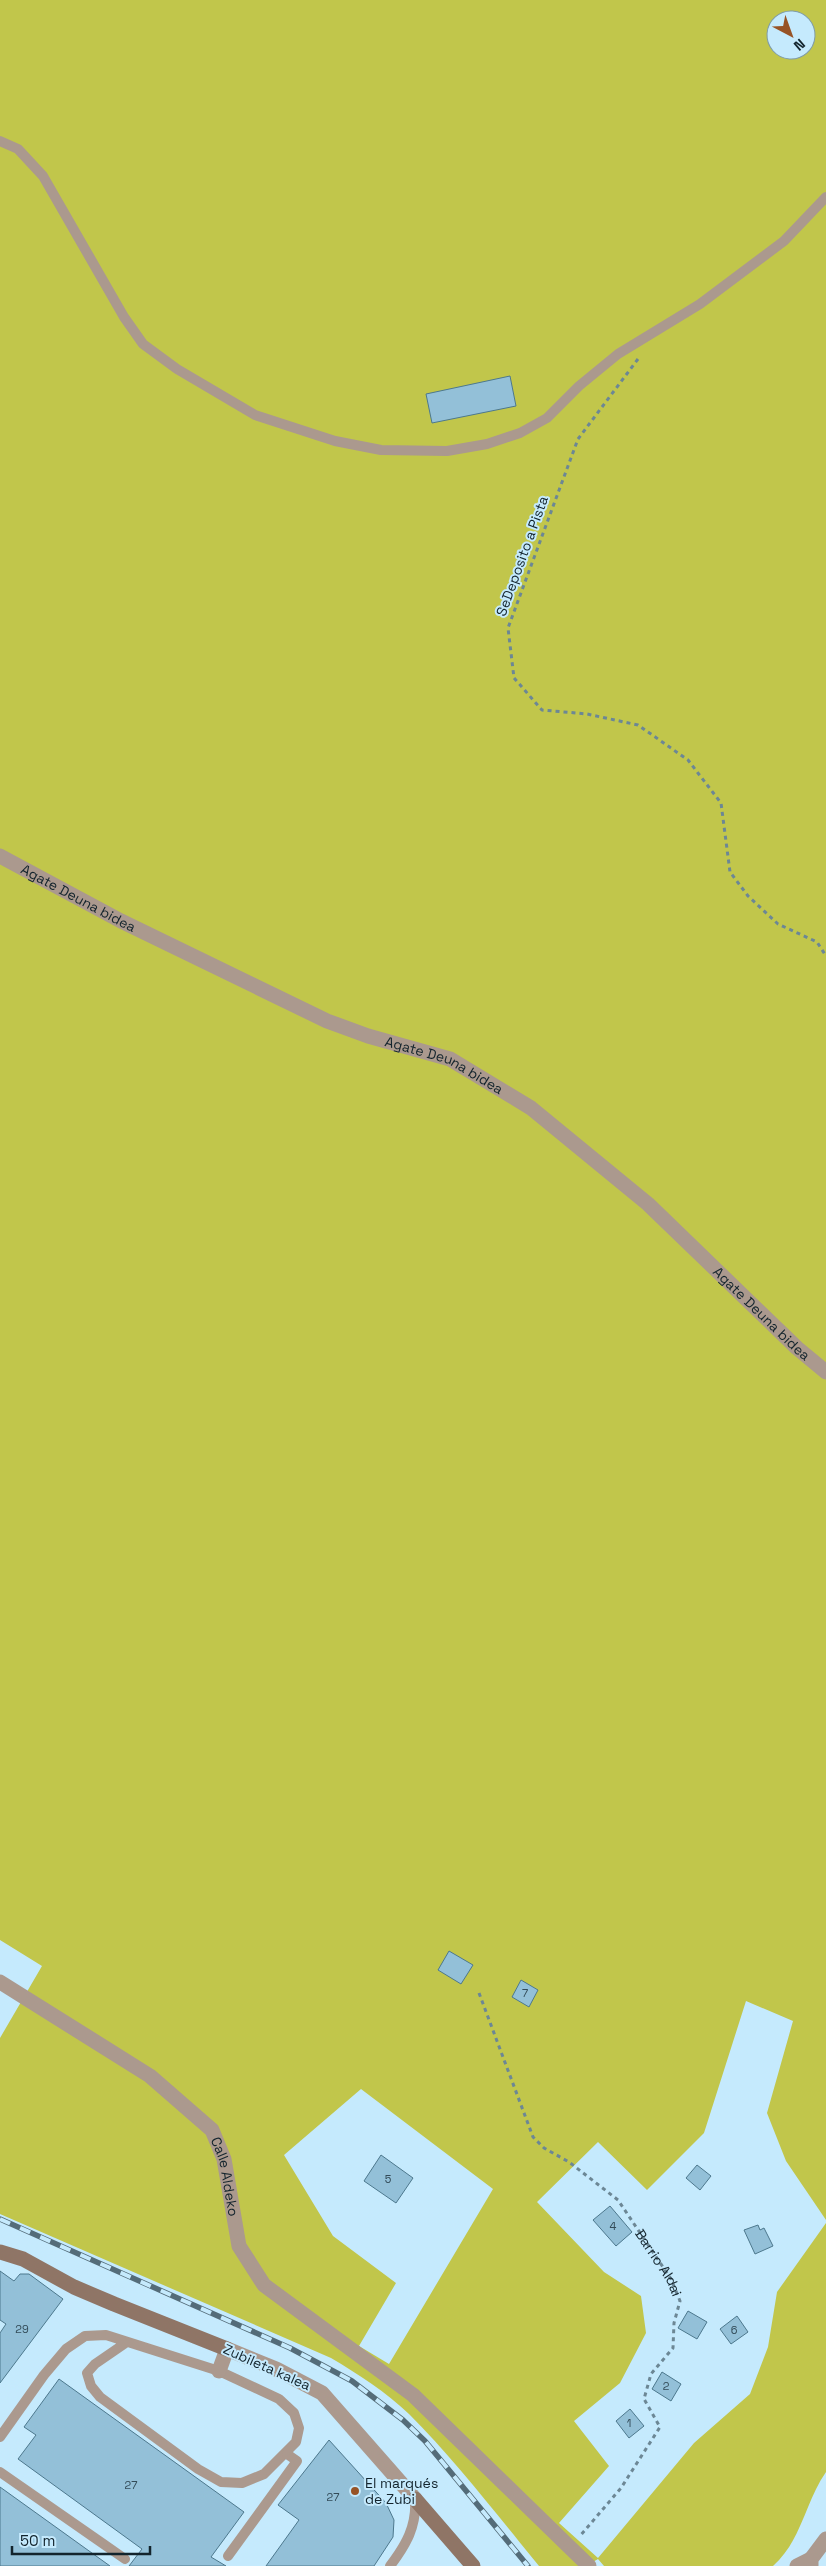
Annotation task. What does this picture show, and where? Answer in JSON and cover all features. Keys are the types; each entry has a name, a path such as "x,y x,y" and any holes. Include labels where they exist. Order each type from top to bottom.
{"street":[{"name":"Agate Deuna bidea","path":"0,856 120,922 328,1021 368,1036 450,1059 531,1108 648,1204 797,1348 826,1372"},
{"name":"Calle Aldeko","path":"0,1982 150,2076 212,2130 224,2158 239,2246 264,2285 414,2395 570,2547"},
{"name":"Zubileta kalea","path":"0,2252 23,2259 74,2287 114,2304 276,2369 322,2393 474,2566"},
{"path":"219,2371 227,2349"},
{"path":"797,2566 811,2562 826,2539"},
{"path":"570,2547 589,2566"}],"lane":[{"path":"0,141 18,149 42,176 124,317 143,344 176,370 255,415 335,441 381,450 447,450 463,448 487,444 520,433 533,426 546,418 579,386 618,354 700,304 784,241 826,198"},
{"path":"0,2437 44,2375 66,2349 85,2336 106,2335 219,2371 279,2399 294,2414 299,2428 296,2442 287,2454 264,2474 242,2483 221,2482 198,2469 100,2397 91,2386 87,2373 95,2364 127,2342"},
{"path":"228,2556 298,2461 287,2454"},
{"path":"0,2472 125,2559"},
{"path":"390,2566 404,2548 413,2528 416,2513 415,2499"}],"path":[{"name":"SeDeposito a Pista","path":"641,355 578,439 559,486 508,628 514,678 542,710 587,714 638,724 688,760 721,803 730,872 743,890 778,924 817,942 826,956"},
{"name":"Barrio Aldai","path":"479,1993 533,2137 544,2148 569,2162 618,2200 671,2279 680,2301 674,2323 673,2348 652,2374 644,2399 660,2426 646,2452 620,2488 570,2547"}],"shaded area":[{"path":"0,0 826,0 826,2220 786,2161 767,2113 793,2021 746,2001 704,2133 647,2190 598,2142 537,2202 604,2272 641,2296 646,2333 620,2383 574,2421 609,2466 559,2523 598,2558 694,2443 750,2394 768,2347 777,2292 826,2223 826,2472 791,2545 783,2556 773,2566 604,2566 598,2559 586,2566 539,2566 443,2450 409,2414 361,2377 331,2358 0,2214 0,2038 42,1966 0,1940","holes":["361,2089 493,2189 389,2364 359,2346 396,2283 333,2236 284,2155"]}],"building":[{"path":"510,376 516,406 432,423 426,394"},
{"path":"449,1951 473,1965 461,1984 438,1970"},
{"path":"521,1980 538,1990 529,2007 512,1997"},
{"path":"381,2155 413,2178 396,2203 364,2181"},
{"path":"697,2165 711,2176 700,2190 686,2178"},
{"path":"610,2206 632,2232 616,2246 593,2220"},
{"path":"758,2225 760,2230 764,2228 773,2246 755,2254 744,2230"},
{"path":"0,2271 14,2281 20,2274 29,2274 63,2299 0,2383 0,2333 6,2324 0,2320"},
{"path":"688,2311 707,2322 697,2339 678,2328"},
{"path":"737,2316 748,2332 731,2344 720,2329"},
{"path":"662,2372 681,2384 671,2401 652,2389"},
{"path":"59,2379 244,2512 211,2557 226,2566 129,2566 142,2549 18,2459 36,2435 24,2427"},
{"path":"630,2409 644,2426 629,2438 616,2421"},
{"path":"329,2440 386,2503 394,2520 393,2537 374,2566 266,2566 299,2520 278,2505"},
{"path":"0,2487 110,2566 0,2566"}],"railway":[{"path":"0,2219 290,2348 352,2381 403,2420 425,2441 528,2566"}],"place":[{"name":"El marqués de Zubi","path":"355,2491"}]}
